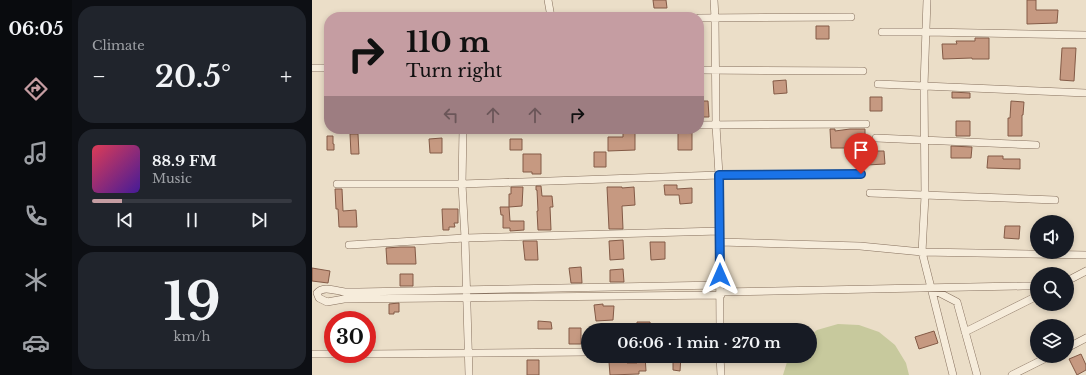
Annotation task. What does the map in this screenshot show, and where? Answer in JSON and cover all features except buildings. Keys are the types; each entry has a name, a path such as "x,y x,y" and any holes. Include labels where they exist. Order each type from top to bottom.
{"street":[{"path":"548,0 550,12"},
{"path":"714,0 716,125 719,175 720,323"},
{"path":"927,0 924,86 926,196 922,252 953,375"},
{"path":"704,18 851,17"},
{"path":"882,32 1086,35"},
{"path":"312,68 324,68"},
{"path":"704,70 863,71"},
{"path":"878,84 1086,93"},
{"path":"704,125 866,124"},
{"path":"463,134 462,184 469,375"},
{"path":"876,138 1036,145"},
{"path":"337,184 462,184 719,175 861,174"},
{"path":"870,193 1055,200"},
{"path":"349,245 465,238 720,231"},
{"path":"720,242 860,246 922,252 1086,255"},
{"path":"1074,277 1086,271"},
{"path":"344,295 467,298 720,291 1030,286"},
{"path":"932,288 957,302 977,375"},
{"path":"359,295 467,290 720,291"},
{"path":"965,332 1030,300"},
{"path":"1074,344 1086,338"},
{"path":"376,354 581,352"},
{"path":"312,354 324,354"},
{"path":"720,363 721,375"},
{"path":"1012,375 1036,363"}],"green space":[{"path":"838,324 859,325 879,332 895,345 906,363 909,375 783,375 787,363 817,363 817,330"}],"route":[{"path":"720,275 719,175 861,174"}]}
